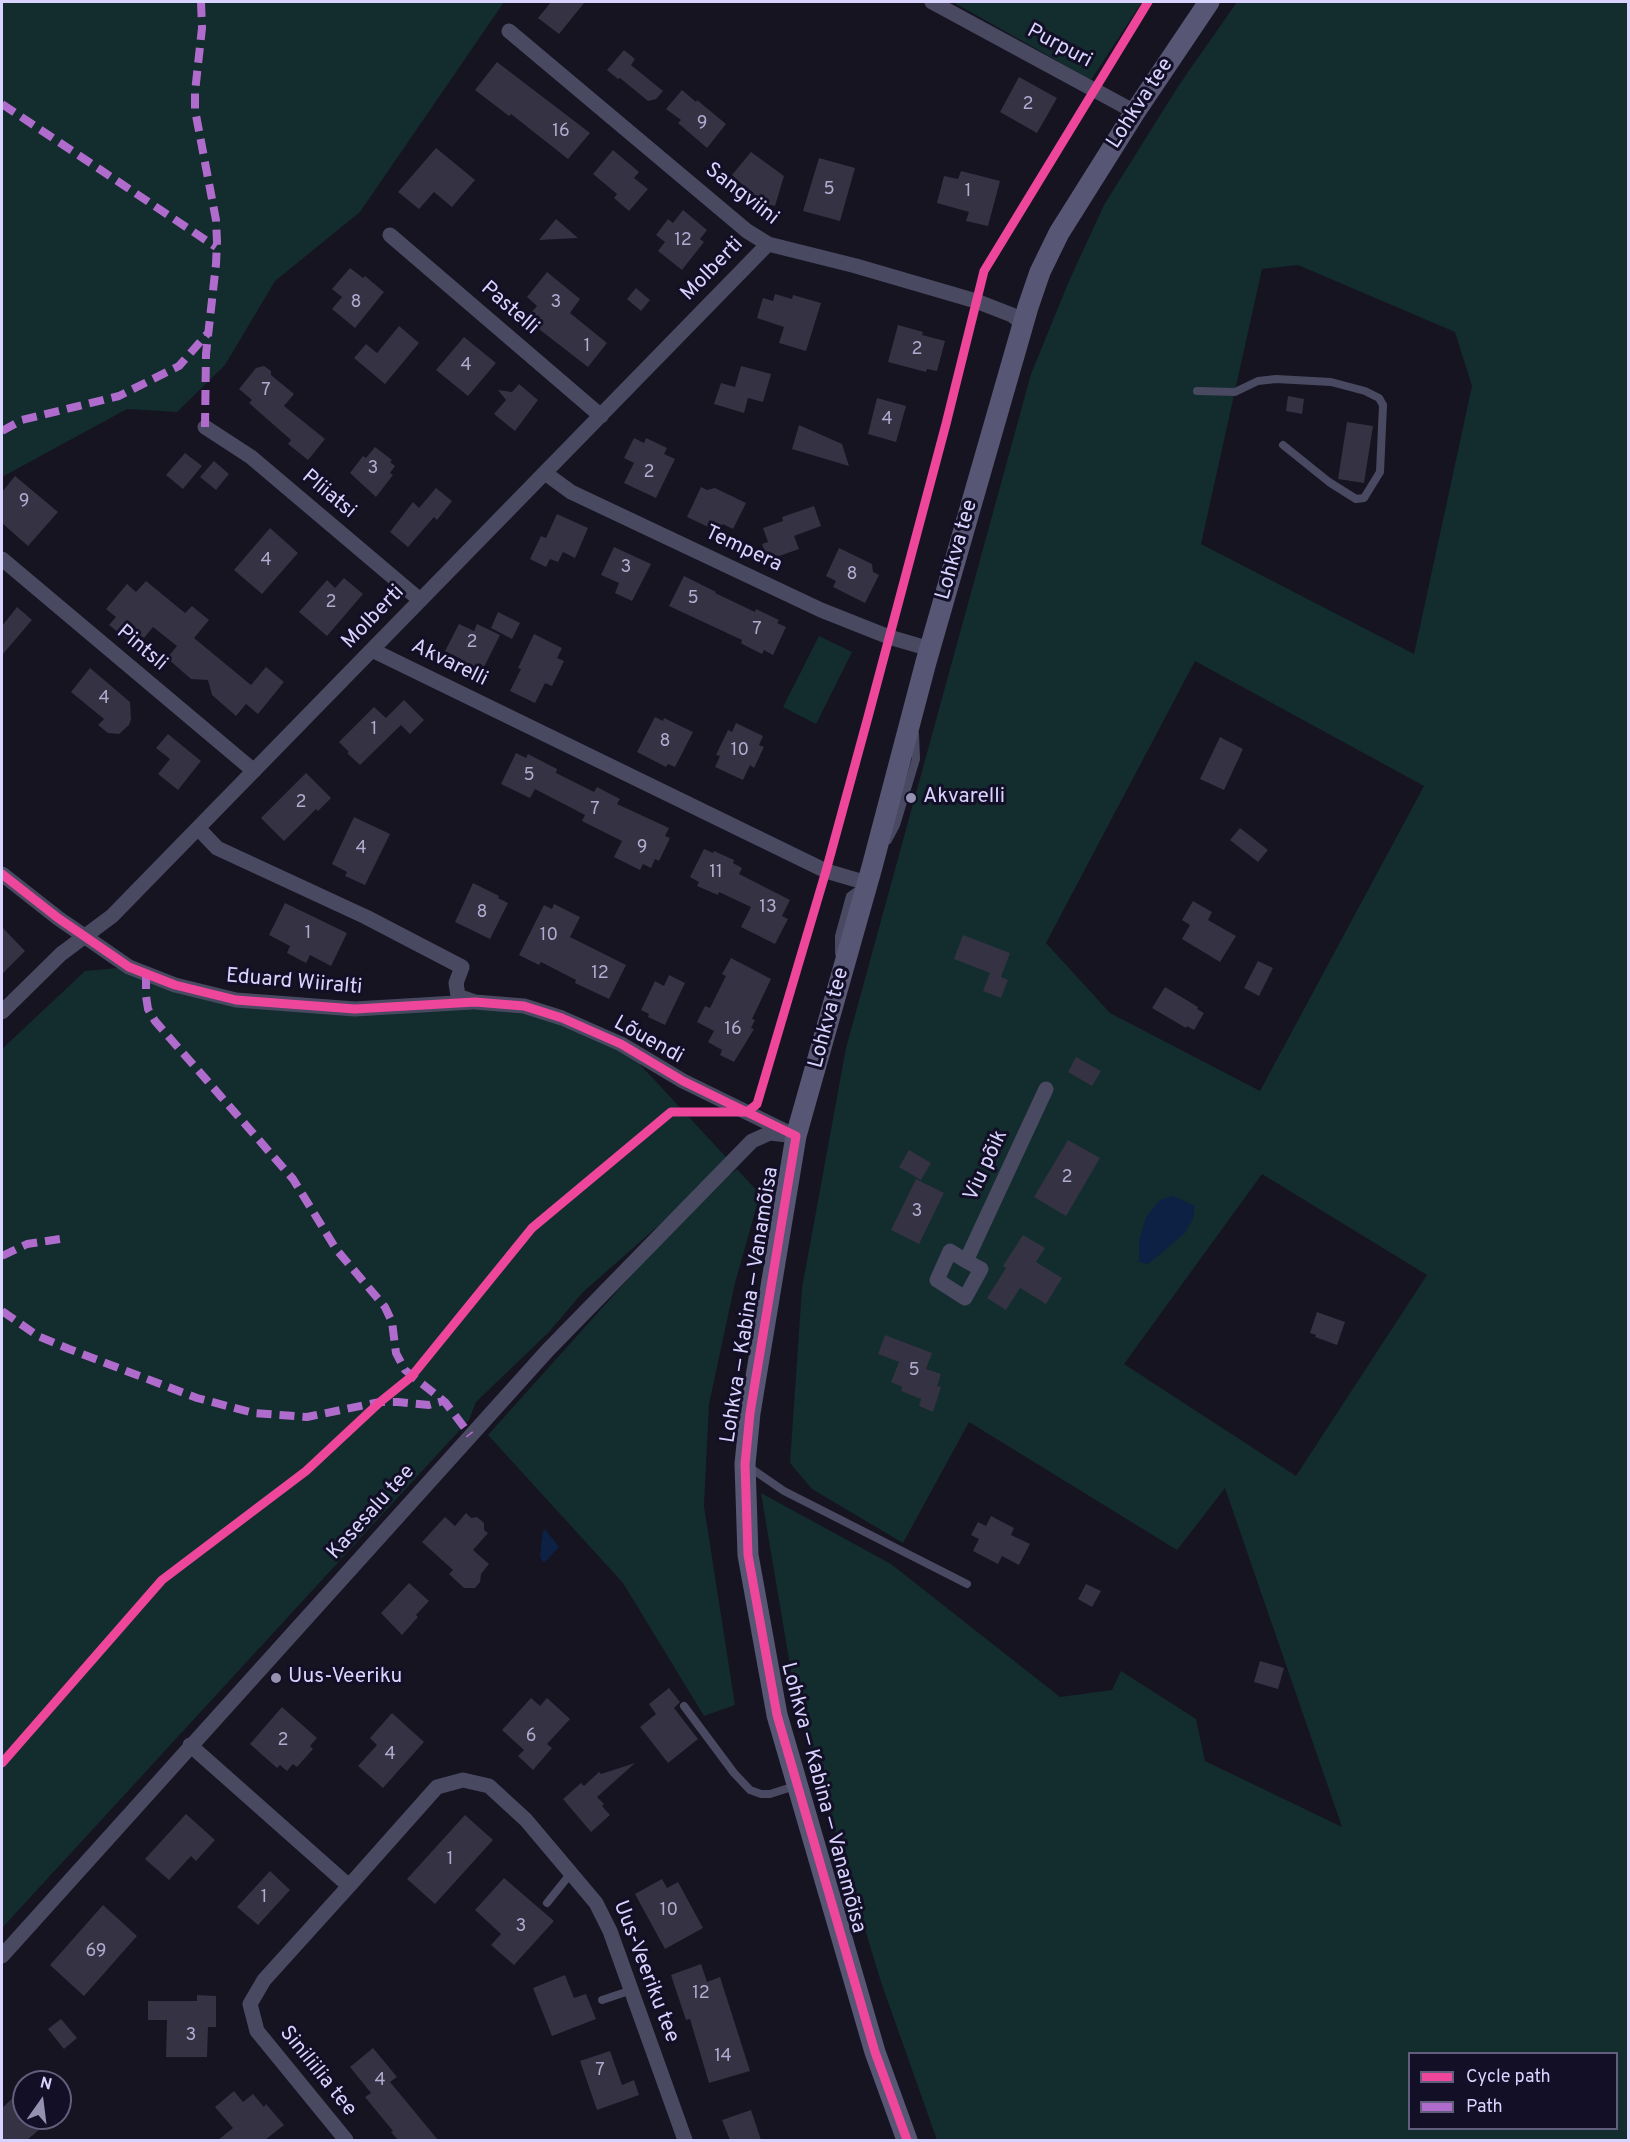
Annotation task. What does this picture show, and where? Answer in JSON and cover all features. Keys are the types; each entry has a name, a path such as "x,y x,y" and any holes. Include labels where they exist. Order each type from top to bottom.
{"street":[{"name":"Purpuri","path":"932,2 1135,112"},
{"name":"Lohkva tee","path":"796,1136 930,648 1040,272 1059,233 1135,112 1209,2"},
{"name":"Sangviini","path":"509,31 747,231 768,244 856,266 976,301 1012,315 1023,324"},
{"name":"Pastelli","path":"390,235 601,416"},
{"name":"Molberti","path":"2,1012 61,954 112,916 768,244"},
{"name":"Pliiatsi","path":"205,427 251,457 420,600"},
{"name":"Tempera","path":"546,472 570,492 821,610 889,637 930,648"},
{"name":"Pintsli","path":"2,559 254,771"},
{"name":"Akvarelli","path":"372,650 826,871 869,875"},
{"path":"198,828 217,848 366,916 462,967 456,983 458,996 475,1002"},
{"name":"Eduard Wiiralti","path":"2,874 129,967 175,985 236,1000 355,1009 475,1002"},
{"name":"Lõuendi","path":"475,1002 524,1006 562,1018 621,1044 683,1081 796,1136"},
{"name":"Viu põik","path":"966,1260 1046,1089"},
{"name":"Kasesalu tee","path":"2,1956 548,1350 752,1141 770,1133 796,1136"},
{"name":"Lohkva — Kabina — Vanamõisa","path":"796,1136 756,1370 745,1464 748,1555 777,1715 796,1786 875,2052 908,2140"},
{"path":"190,1745 349,1886"},
{"name":"Uus-Veeriku tee","path":"349,1886 437,1787 463,1780 489,1786 526,1820 596,1903 632,1990 685,2140"},
{"name":"Siniliilia tee","path":"346,2140 256,2031 250,2004 264,1980 349,1886"}],"lane":[{"path":"1197,391 1235,392 1258,381 1276,379 1331,382 1365,391 1379,398 1383,405 1380,472 1364,498 1356,499 1329,482 1283,445"},
{"path":"745,1464 784,1491 967,1584"},
{"path":"684,1706 734,1773 750,1790 770,1794 796,1786"},
{"path":"547,1903 571,1873"},
{"path":"602,2000 632,1990"}],"green space":[{"path":"2,2 504,2 360,212 275,281 225,365 177,412 127,409 2,477"},
{"path":"953,2 1142,2 1091,80"},
{"path":"1237,2 1628,2 1628,2140 937,2140 882,1985 797,1707 761,1493 891,1564 1060,1697 1112,1690 1121,1671 1196,1719 1205,1761 1342,1827 1225,1488 1177,1550 969,1422 903,1543 812,1489 790,1463 802,1288 846,1048 1031,374 1069,281 1104,205 1179,85","holes":["1298,265 1455,332 1472,386 1414,654 1201,544 1262,269","1195,661 1424,786 1260,1091 1110,1013 1046,943","1262,1174 1427,1275 1296,1476 1124,1364"]},
{"path":"819,636 852,652 816,724 783,707"},
{"path":"129,967 236,1000 524,1006 621,1044 726,1157 682,1205 583,1292 548,1333 476,1402 469,1420 2,1928 2,1049 85,971"},
{"path":"737,1169 760,1194 735,1283 709,1404 704,1506 735,1705 704,1716 623,1583 488,1435 707,1191"}],"water":[{"path":"1173,1196 1195,1206 1193,1219 1185,1233 1157,1257 1148,1264 1139,1262 1139,1241 1146,1217 1160,1200"},
{"path":"545,1529 559,1547 545,1562 540,1556"}],"building":[{"path":"551,2 585,2 559,34 538,18"},
{"path":"624,50 635,59 631,65 663,91 656,99 648,101 607,70"},
{"path":"497,62 590,133 568,159 511,114 509,116 475,90"},
{"path":"1019,77 1057,98 1037,133 1000,112"},
{"path":"682,90 726,124 707,148 678,123 681,120 666,109"},
{"path":"436,148 475,180 452,207 434,192 419,209 398,192"},
{"path":"613,150 639,172 634,178 648,189 629,211 614,198 617,194 593,174"},
{"path":"751,152 784,176 775,206 762,203 732,175"},
{"path":"819,158 855,168 840,221 803,211"},
{"path":"961,171 1000,181 988,226 966,221 969,212 937,203 944,176 958,179"},
{"path":"683,210 707,230 700,239 704,242 682,270 658,251 665,242 656,235 668,219 673,223"},
{"path":"556,219 578,238 539,240"},
{"path":"350,268 363,278 365,276 384,292 355,328 332,309 342,297 332,289"},
{"path":"547,272 580,299 570,313 607,343 588,367 526,319 537,306 527,297"},
{"path":"636,288 650,300 641,311 627,299"},
{"path":"775,294 792,299 793,295 821,303 806,351 779,343 784,327 757,318 763,298 773,301"},
{"path":"898,325 945,341 937,371 927,369 926,372 888,362"},
{"path":"399,326 419,343 385,384 354,358 366,344 377,353"},
{"path":"464,337 496,363 468,396 436,370"},
{"path":"264,366 271,371 271,375 294,394 284,406 325,439 308,460 288,444 291,440 249,403 252,400 239,389 256,368"},
{"path":"741,366 771,374 763,402 748,398 744,413 714,404 721,383 735,387"},
{"path":"519,384 538,400 515,431 494,414 506,400 498,390 512,392"},
{"path":"1288,396 1304,399 1302,414 1286,411"},
{"path":"877,398 906,406 896,442 868,434"},
{"path":"1347,422 1373,426 1364,483 1338,479"},
{"path":"799,425 842,444 849,466 792,449"},
{"path":"634,438 644,443 646,438 667,448 664,454 675,459 656,498 624,483 634,463 624,458"},
{"path":"375,447 392,460 390,462 395,466 390,473 393,475 376,497 350,473 363,456 366,458"},
{"path":"185,453 202,466 183,489 166,475"},
{"path":"214,461 229,474 216,490 200,477"},
{"path":"15,476 58,512 28,546 2,523 2,492"},
{"path":"701,487 707,490 715,488 746,503 733,529 723,524 719,532 687,517"},
{"path":"436,488 452,501 437,520 434,517 408,547 390,532 413,502 419,508"},
{"path":"814,506 821,526 794,536 799,549 768,560 762,544 768,542 763,528 783,521 782,517"},
{"path":"557,514 588,528 575,558 563,552 558,562 550,559 546,567 530,559 541,536 546,538"},
{"path":"270,528 298,553 262,594 234,570"},
{"path":"614,547 651,564 632,601 615,593 619,583 601,575"},
{"path":"839,548 872,564 873,572 879,575 865,603 833,587 836,581 826,576"},
{"path":"684,576 755,612 756,609 779,620 777,623 786,627 773,655 764,650 762,654 741,643 742,640 669,606"},
{"path":"344,578 363,594 327,636 299,612 327,580 335,588"},
{"path":"146,581 185,613 192,606 209,620 194,638 251,685 266,667 284,682 258,714 246,704 236,716 212,695 208,680 191,679 167,658 177,646 153,627 144,638 135,632 128,640 109,625 116,617 106,609 127,584 136,592"},
{"path":"17,607 32,620 2,655 2,626"},
{"path":"498,612 520,623 512,639 491,628"},
{"path":"459,624 474,631 477,624 500,635 480,675 459,664 461,659 445,651"},
{"path":"534,634 562,648 557,658 564,661 552,686 545,683 535,703 510,691"},
{"path":"90,668 130,702 129,725 119,734 108,733 98,725 104,719 71,692"},
{"path":"404,700 424,720 410,734 401,725 360,765 339,742 374,707 386,718"},
{"path":"655,717 663,721 664,718 693,732 675,767 668,764 666,767 637,752"},
{"path":"736,723 763,736 759,745 764,747 754,768 750,765 743,780 715,767 720,756 716,755 728,730 732,732"},
{"path":"168,734 201,761 178,790 158,774 170,759 156,748"},
{"path":"1220,737 1243,749 1224,790 1200,779"},
{"path":"516,753 526,758 528,754 557,769 556,773 594,792 597,787 620,799 617,804 669,828 665,836 670,838 659,861 655,859 651,868 643,864 640,870 614,857 622,841 582,821 585,815 535,789 530,798 501,784"},
{"path":"306,773 331,798 318,811 316,809 284,841 261,818"},
{"path":"354,817 390,834 365,885 345,876 347,872 332,864"},
{"path":"1240,828 1268,850 1258,862 1230,840"},
{"path":"704,849 734,860 733,863 742,868 739,874 790,900 782,916 788,919 775,944 741,927 751,907 719,892 718,895 697,886 699,882 690,877"},
{"path":"473,883 508,903 490,939 455,922"},
{"path":"1193,901 1212,912 1208,920 1236,936 1220,962 1182,939 1190,925 1182,920"},
{"path":"285,903 347,933 331,966 310,955 306,963 287,953 290,946 269,935"},
{"path":"554,904 580,917 570,937 626,965 609,999 575,983 576,980 541,962 539,965 519,955 544,905 552,909"},
{"path":"2,927 25,951 2,974"},
{"path":"963,935 1010,953 1001,977 1008,980 1001,998 983,991 990,973 954,959"},
{"path":"731,958 771,979 752,1019 755,1020 751,1028 754,1029 734,1062 720,1055 722,1050 708,1042 714,1031 697,1022 705,1006 710,1008 726,976 722,974"},
{"path":"1258,961 1273,968 1259,996 1244,988"},
{"path":"669,975 685,983 665,1025 648,1017 649,1014 641,1010 655,981 664,986"},
{"path":"1165,987 1204,1013 1194,1030 1187,1026 1186,1028 1152,1008"},
{"path":"1076,1057 1101,1071 1092,1086 1068,1072"},
{"path":"1068,1140 1100,1158 1066,1216 1034,1197"},
{"path":"909,1150 931,1163 921,1180 899,1167"},
{"path":"916,1179 944,1193 919,1244 891,1230"},
{"path":"1023,1235 1045,1248 1036,1262 1062,1278 1046,1304 1020,1288 1006,1310 987,1298 1006,1268 1003,1266"},
{"path":"1317,1312 1345,1322 1337,1345 1310,1333"},
{"path":"885,1335 932,1353 926,1369 941,1374 937,1386 941,1387 933,1412 919,1406 921,1399 901,1391 902,1387 891,1382 899,1362 878,1354"},
{"path":"466,1513 471,1518 477,1517 484,1523 484,1530 488,1533 473,1550 489,1564 481,1574 480,1582 475,1588 464,1588 449,1574 453,1570 422,1542 445,1517 455,1526"},
{"path":"991,1516 1014,1528 1011,1535 1030,1544 1019,1565 1002,1556 998,1564 973,1551 979,1539 971,1535 978,1522 986,1526"},
{"path":"409,1583 429,1601 402,1635 381,1613"},
{"path":"1086,1584 1101,1591 1092,1607 1078,1599"},
{"path":"1260,1661 1284,1668 1278,1689 1254,1682"},
{"path":"669,1688 680,1702 674,1708 698,1739 668,1763 640,1727 656,1714 649,1704"},
{"path":"531,1698 540,1706 547,1698 570,1719 547,1744 552,1748 533,1770 518,1756 524,1750 502,1730"},
{"path":"282,1707 317,1738 310,1746 313,1749 297,1767 293,1764 287,1771 280,1765 277,1768 250,1744"},
{"path":"392,1713 424,1742 383,1788 358,1766 377,1745 370,1738"},
{"path":"635,1763 597,1797 610,1815 591,1832 563,1799 581,1783 584,1786 599,1772 601,1774"},
{"path":"186,1814 215,1840 196,1861 191,1856 169,1880 145,1859"},
{"path":"465,1815 493,1840 435,1904 407,1879"},
{"path":"270,1871 290,1890 258,1925 237,1907"},
{"path":"504,1878 554,1921 514,1965 491,1945 501,1934 475,1910"},
{"path":"662,1879 667,1888 678,1882 703,1928 665,1949 635,1894"},
{"path":"103,1905 137,1936 84,1996 50,1965"},
{"path":"701,1964 707,1982 720,1977 750,2071 709,2083 690,2019 686,2020 671,1975"},
{"path":"565,1975 574,1998 586,1994 596,2019 552,2036 533,1988"},
{"path":"197,1995 216,1996 216,2027 208,2027 207,2057 166,2057 167,2020 148,2020 148,2001 197,2001"},
{"path":"61,2019 77,2038 64,2049 48,2029"},
{"path":"373,2048 397,2077 390,2082 438,2140 398,2140 365,2097 371,2093 350,2067"},
{"path":"610,2051 622,2085 634,2080 639,2095 597,2110 580,2061"},
{"path":"234,2091 243,2102 253,2094 264,2107 266,2104 284,2125 265,2140 218,2140 233,2128 215,2107"},
{"path":"12,2099 12,2130 39,2130 27,2140 2,2140 2,2108"},
{"path":"751,2110 761,2140 730,2140 722,2120"}],"marked path":[{"path":"201,2 202,28 195,110 216,220 217,241 206,354 205,427"},
{"path":"2,104 216,247"},
{"path":"2,431 22,420 119,396 179,366 208,333"},
{"path":"146,974 148,1009 155,1021 293,1179 336,1249 385,1307 392,1322 396,1353 405,1370 445,1402 470,1435"},
{"path":"2,1256 27,1244 67,1238"},
{"path":"2,1311 38,1336 69,1349 197,1398 254,1413 307,1417 380,1402 429,1405 443,1401"}],"cycle path":[{"path":"2,1763 162,1580 306,1471 380,1402 411,1377 532,1228 671,1112 747,1112 757,1104 826,871 868,717 984,271 1148,2"},
{"path":"2,874 58,918 129,967 175,985 236,1000 355,1009 475,1002 524,1006 562,1018 621,1044 683,1081 796,1136 750,1413 745,1464 748,1555 777,1715 875,2052 907,2140"}],"place":[{"name":"Akvarelli","path":"911,798"},
{"name":"Uus-Veeriku","path":"276,1678"}]}
